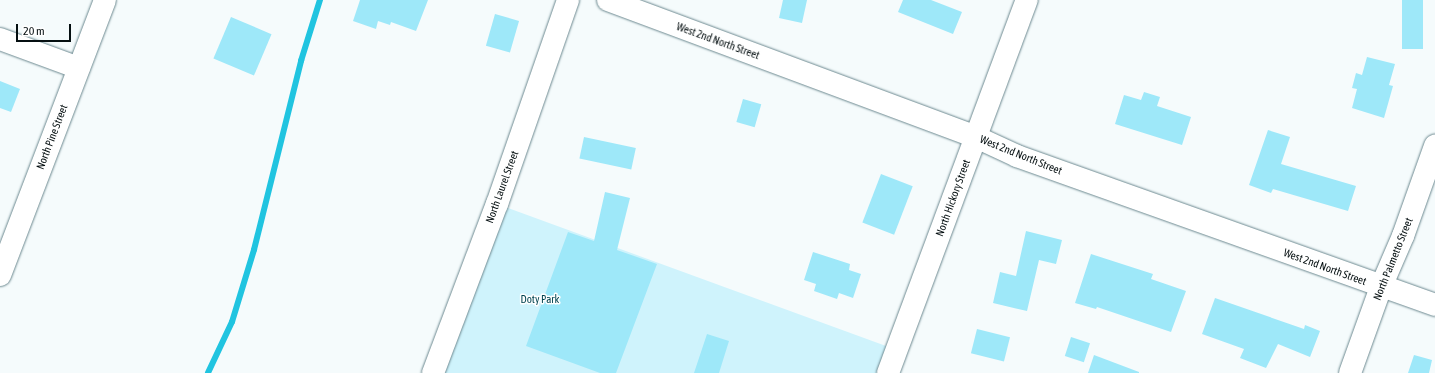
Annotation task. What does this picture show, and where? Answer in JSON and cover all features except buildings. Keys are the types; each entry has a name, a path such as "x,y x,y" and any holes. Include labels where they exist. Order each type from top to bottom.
{"street":[{"name":"North Pine Street","path":"0,273 105,0"},
{"name":"North Laurel Street","path":"433,373 497,204 568,0"},
{"name":"West 2nd North Street","path":"608,0 976,137 1016,156 1435,305"},
{"name":"North Hickory Street","path":"888,373 1027,0"},
{"path":"0,39 79,68"},
{"name":"North Palmetto Street","path":"1350,373 1381,287 1403,236 1435,146"}],"green space":[{"name":"Doty Park","path":"497,204 897,350 888,373 433,373"}],"waterway":[{"path":"208,373 232,322 254,250 301,61 320,0"}]}
